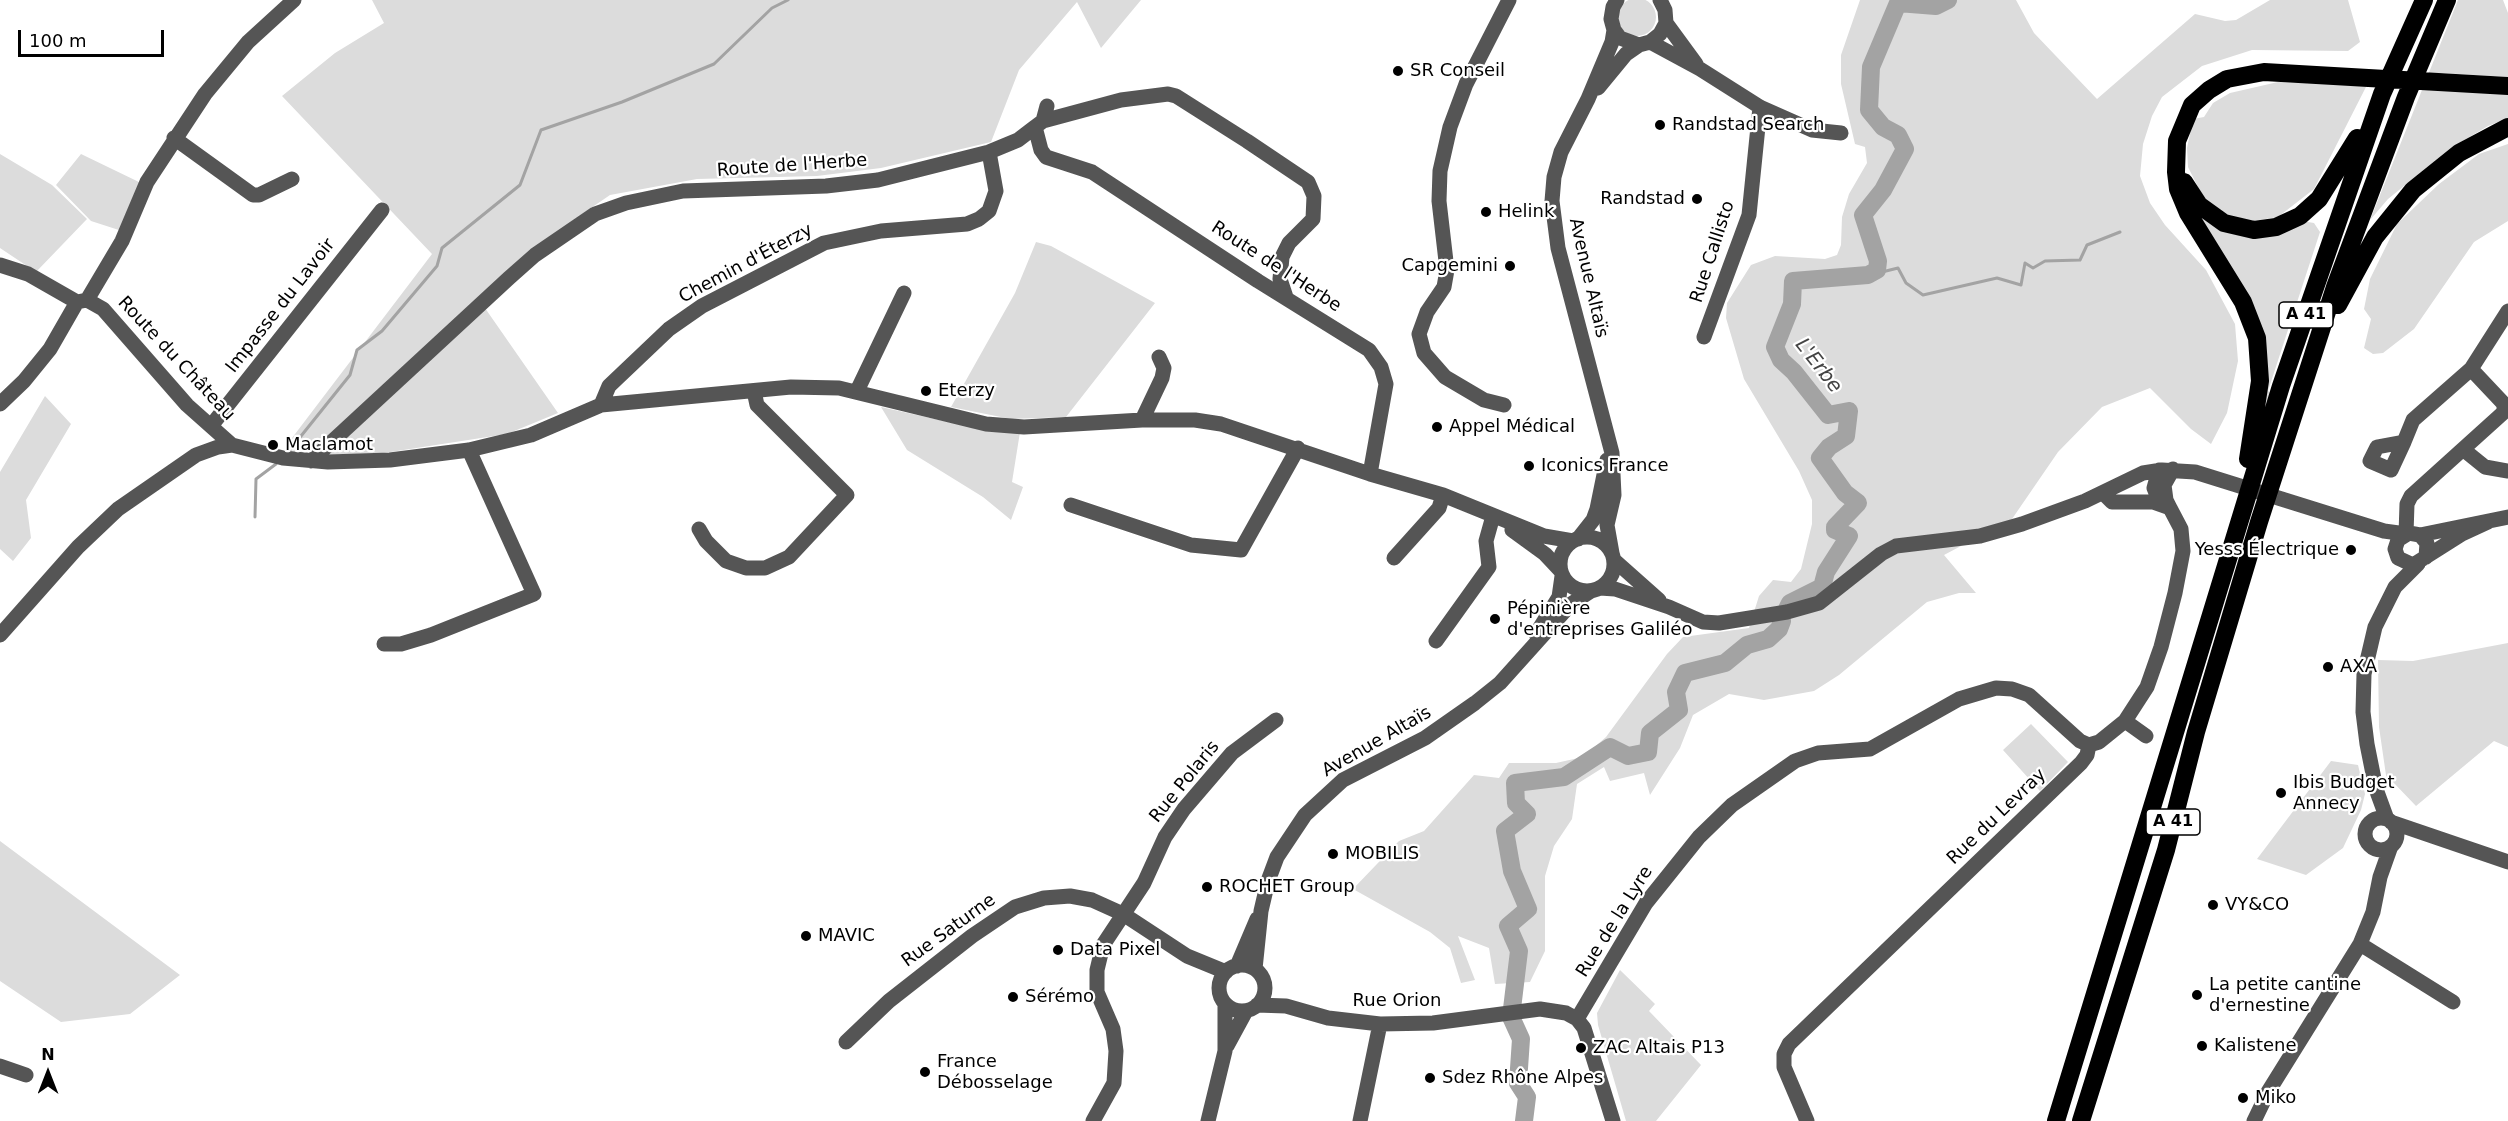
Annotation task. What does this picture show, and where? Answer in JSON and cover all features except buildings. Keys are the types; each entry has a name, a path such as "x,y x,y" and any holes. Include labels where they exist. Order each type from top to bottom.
{"highway":[{"name":"A 41","path":"2056,1121 2281,386 2382,94 2424,0"},
{"name":"A 41","path":"2081,1121 2166,850 2196,732 2259,522 2315,350 2361,215 2446,0"},
{"path":"2233,537 2258,407 2260,381 2257,338 2243,302 2185,207 2177,182 2176,155 2179,135 2188,111 2203,95 2227,80 2264,72 2356,75 2508,86"},
{"path":"2176,155 2187,188 2211,216 2236,228 2254,230 2276,227 2304,213 2324,194 2382,94"},
{"path":"2315,350 2369,247 2402,202 2446,162 2482,139 2508,128"}],"street":[{"path":"0,404 24,381 50,349 122,241 147,182 174,138 232,60 294,0"},
{"path":"1504,405 1484,400 1445,376 1424,353 1419,334 1427,312 1444,287 1447,270 1439,201 1440,171 1450,127 1466,84 1509,0"},
{"path":"1613,2 1611,19 1614,30 1620,38 1644,44 1700,69 1760,107 1812,130 1841,133"},
{"path":"1665,8 1700,69"},
{"name":"Avenue Altaïs","path":"1588,99 1626,54 1660,34 1665,8"},
{"name":"Avenue Altaïs","path":"1613,556 1606,525 1615,477 1612,453 1553,224 1554,177 1561,152 1588,99 1612,42 1614,30"},
{"path":"1039,124 1121,100 1167,94 1176,96 1308,182 1314,196 1313,219 1285,249 1280,279 1286,297"},
{"path":"1039,124 1047,106"},
{"name":"Rue Callisto","path":"1704,337 1749,215 1760,107"},
{"name":"Route de l'Herbe","path":"311,461 535,255 596,214 626,202 683,191 826,186 878,180 989,152 1018,140 1039,124"},
{"name":"Route de l'Herbe","path":"1039,124 1041,150 1046,157 1092,172 1258,281 1369,350 1381,367 1386,393 1370,474"},
{"path":"174,138 253,195 260,195 292,179"},
{"name":"Chemin d'Éterzy","path":"601,405 609,386 669,329 702,306 824,243 881,231 967,224 980,219 989,211 996,191 989,152"},
{"name":"Impasse du Lavoir","path":"211,426 382,210"},
{"name":"Route du Château","path":"0,265 28,274 103,309 143,357 232,445"},
{"path":"1258,281 1280,279"},
{"path":"857,392 904,293"},
{"path":"2404,442 2415,418 2471,369 2508,310"},
{"path":"1142,420 1162,378 1164,368 1159,357"},
{"path":"2254,1121 2268,1092 2360,944 2373,912 2380,877 2393,843 2396,831 2389,821 2376,789 2363,712 2364,674 2375,627 2395,587 2405,543 2410,498 2503,414 2507,407 2471,369"},
{"path":"0,635 78,547 118,508 196,455 218,447 232,445 283,458 350,463 469,450 531,435 601,405 819,386 857,392 986,424 1024,427 1142,420 1195,420 1221,424 1370,474 1443,495 1544,536 1576,540 1598,539 1613,556 1669,607"},
{"path":"699,530 706,541 726,561 746,568 765,568 789,557 847,495 757,405 754,390"},
{"name":"Avenue Altaïs","path":"1576,540 1593,520 1597,509 1606,471 1606,436"},
{"path":"1071,505 1191,545 1241,550 1298,448"},
{"path":"384,644 401,644 431,635 534,594 469,450"},
{"path":"2464,450 2485,467 2508,471"},
{"path":"1497,518 1545,554 1574,588 1615,589 1669,607 1703,622 1719,623 1805,608 1820,603 1881,555 1896,546 1980,536 2046,517 2143,473 2166,470 2225,481 2384,531 2405,543 2428,548 2422,560 2407,565 2405,543"},
{"name":"Rue du Levray","path":"1807,1121 1784,1067 1784,1054 1789,1044 2081,763 2087,755 2089,745 2099,742 2125,721 2152,675 2183,551 2181,529 2165,506 2166,470"},
{"path":"2103,493 2112,502 2165,506"},
{"path":"1394,558 1438,508 1443,495"},
{"path":"2405,543 2508,517"},
{"path":"1436,640 1489,567 1486,541 1497,518"},
{"path":"2395,587 2422,560 2462,534 2488,522"},
{"path":"1561,573 1562,553 1576,540"},
{"path":"1595,590 1611,576 1613,556"},
{"name":"Avenue Altaïs","path":"1523,658 1559,597 1561,573"},
{"name":"Avenue Altaïs","path":"1255,969 1261,911 1277,857 1289,837 1321,798 1343,780 1450,723 1500,683 1571,604 1595,590"},
{"name":"Rue de la Lyre","path":"1577,1019 1646,903 1692,844 1732,806 1795,761 1818,753 1870,749 1959,699 1996,688 2012,689 2029,695 2074,735 2089,745"},
{"name":"Rue Polaris","path":"1093,1121 1114,1083 1116,1051 1113,1029 1097,992 1097,970 1103,945 1144,883 1165,837 1195,794 1232,753 1276,720"},
{"path":"2125,721 2146,736"},
{"path":"2376,789 2370,822 2365,831 2380,877"},
{"path":"2370,822 2378,818 2389,821 2508,862"},
{"path":"2369,844 2382,849 2424,833"},
{"name":"Rue Saturne","path":"846,1042 889,1001 972,936 1015,907 1044,898 1070,896 1092,900 1123,914 1187,956 1219,989"},
{"name":"Avenue Altaïs","path":"1231,969 1261,911"},
{"path":"2360,944 2453,1002"},
{"name":"Rue Saturne","path":"1187,956 1231,969"},
{"path":"1208,1121 1225,1051 1225,1004 1219,989 1231,969 1255,969 1264,985 1262,999 1252,1008 1225,1051"},
{"name":"Rue Orion","path":"1264,985 1304,1011"},
{"path":"1225,1004 1231,1008 1252,1008"},
{"name":"Rue Orion","path":"1252,1008 1273,1005 1328,1018 1380,1024 1433,1023 1526,1011 1554,1010 1577,1019"},
{"path":"1577,1019 1584,1028 1613,1121"},
{"path":"1360,1121 1380,1024"},
{"path":"0,1066 26,1076"}],"shaded area":[{"path":"1637,-2 1650,4 1656,17 1650,30 1637,36 1624,30 1618,17 1624,4"},
{"path":"372,0 1141,0 1101,48 1077,2 1019,70 991,142 881,168 817,176 697,179 610,195 572,221 478,298 558,413 507,434 384,453 330,455 288,450 292,438 432,254 282,96 335,53 384,23"},
{"path":"1860,0 2016,0 2034,33 2097,99 2195,14 2225,21 2236,20 2270,0 2348,0 2360,42 2348,51 2252,50 2202,66 2162,97 2152,116 2143,144 2140,176 2150,203 2165,225 2206,270 2235,324 2238,361 2227,413 2211,444 2191,429 2150,388 2102,407 2058,452 2012,519 1944,555 1976,593 1959,593 1927,602 1839,675 1814,691 1764,700 1729,694 1693,715 1680,748 1650,795 1644,773 1610,781 1604,767 1577,784 1572,819 1554,846 1545,876 1545,951 1530,982 1495,984 1489,948 1458,936 1475,980 1461,983 1450,948 1430,932 1353,889 1399,841 1424,831 1474,775 1499,778 1509,763 1556,763 1583,757 1606,737 1667,654 1683,637 1749,628 1759,596 1773,580 1791,582 1801,569 1812,524 1812,500 1799,471 1744,379 1726,318 1727,303 1751,265 1775,256 1825,259 1837,255 1841,245 1842,217 1849,194 1867,163 1865,147 1855,144 1841,84 1841,55"},
{"path":"2458,0 2503,0 2508,13 2508,77 2440,73 2508,94 2508,118 2488,126 2451,148 2388,199 2370,220"},
{"path":"2278,82 2367,85 2314,189 2278,217 2253,221 2227,216 2204,199 2188,167 2187,148 2193,119 2204,117 2213,103 2230,93"},
{"path":"2508,144 2508,221 2474,242 2414,329 2383,353 2373,354 2364,348 2371,319 2364,309 2370,279 2397,224 2439,184 2479,154"},
{"path":"0,154 52,185 87,219 36,272 0,248"},
{"path":"81,154 141,183 122,231 91,221 56,185"},
{"path":"2193,205 2224,229 2302,221 2314,223 2320,232 2268,391 2271,393 2260,427 2264,366"},
{"path":"1036,242 1051,246 1155,303 1066,417 1011,419 951,407 1015,293"},
{"path":"45,396 71,424 26,500 31,538 13,561 0,549 0,472"},
{"path":"881,407 993,432 1020,432 1012,482 1023,487 1011,520 983,497 907,450"},
{"path":"2508,643 2508,747 2494,741 2416,806 2392,781 2387,782 2379,727 2378,660 2413,661"},
{"path":"2031,724 2068,762 2040,791 2003,750"},
{"path":"2331,761 2358,765 2365,794 2361,810 2343,848 2306,875 2257,859"},
{"path":"0,841 180,975 130,1014 61,1022 0,981"},
{"path":"1620,970 1655,1004 1649,1011 1701,1065 1656,1121 1626,1121 1598,1025 1597,1013"}],"waterway":[{"path":"289,451 350,375 357,350 382,331 437,266 442,248 520,185 541,130 622,102 714,64 772,8 788,0"},
{"name":"L'Erbe","path":"1787,609 1790,603 1822,587 1826,572 1849,536 1835,530 1835,527 1858,503 1845,493 1820,458 1829,447 1846,436 1849,411 1828,415 1794,372 1781,360 1775,347 1792,304 1793,281 1868,275 1877,270 1878,261 1863,215 1883,190 1905,149 1898,135 1883,127 1869,110 1871,67 1898,3 1936,6 1948,0"},
{"path":"1877,270 1882,272 1898,268 1906,283 1923,295 1997,278 2021,285 2025,263 2033,268 2045,261 2080,260 2087,245 2120,232"},
{"path":"255,517 256,479 276,464"},
{"name":"L'Erbe","path":"1524,1121 1527,1097 1518,1083 1521,1039 1511,1017 1519,951 1508,926 1528,909 1512,871 1505,831 1527,814 1516,803 1515,783 1564,777 1610,747 1628,756 1648,752 1650,733 1679,710 1676,692 1685,673 1725,663 1747,645 1768,639 1779,629 1782,621"}],"place":[{"name":"SR Conseil","path":"1398,71"},
{"name":"Randstad Search","path":"1660,125"},
{"name":"Randstad","path":"1697,199"},
{"name":"Helink","path":"1486,212"},
{"name":"Capgemini","path":"1510,266"},
{"name":"Eterzy","path":"926,391"},
{"name":"Appel Médical","path":"1437,427"},
{"name":"Maclamot","path":"273,445"},
{"name":"Iconics France","path":"1529,466"},
{"name":"Yesss Électrique","path":"2351,550"},
{"name":"Pépinière d'entreprises Galiléo","path":"1495,619"},
{"name":"AXA","path":"2328,667"},
{"name":"Ibis Budget Annecy","path":"2281,793"},
{"name":"MOBILIS","path":"1333,854"},
{"name":"ROCHET Group","path":"1207,887"},
{"name":"VY&CO","path":"2213,905"},
{"name":"MAVIC","path":"806,936"},
{"name":"Data Pixel","path":"1058,950"},
{"name":"La petite cantine d'ernestine","path":"2197,995"},
{"name":"Sérémo","path":"1013,997"},
{"name":"Kalistene","path":"2202,1046"},
{"name":"ZAC Altais P13","path":"1581,1048"},
{"name":"France Débosselage","path":"925,1072"},
{"name":"Sdez Rhône Alpes","path":"1430,1078"},
{"name":"Miko","path":"2243,1098"}]}
